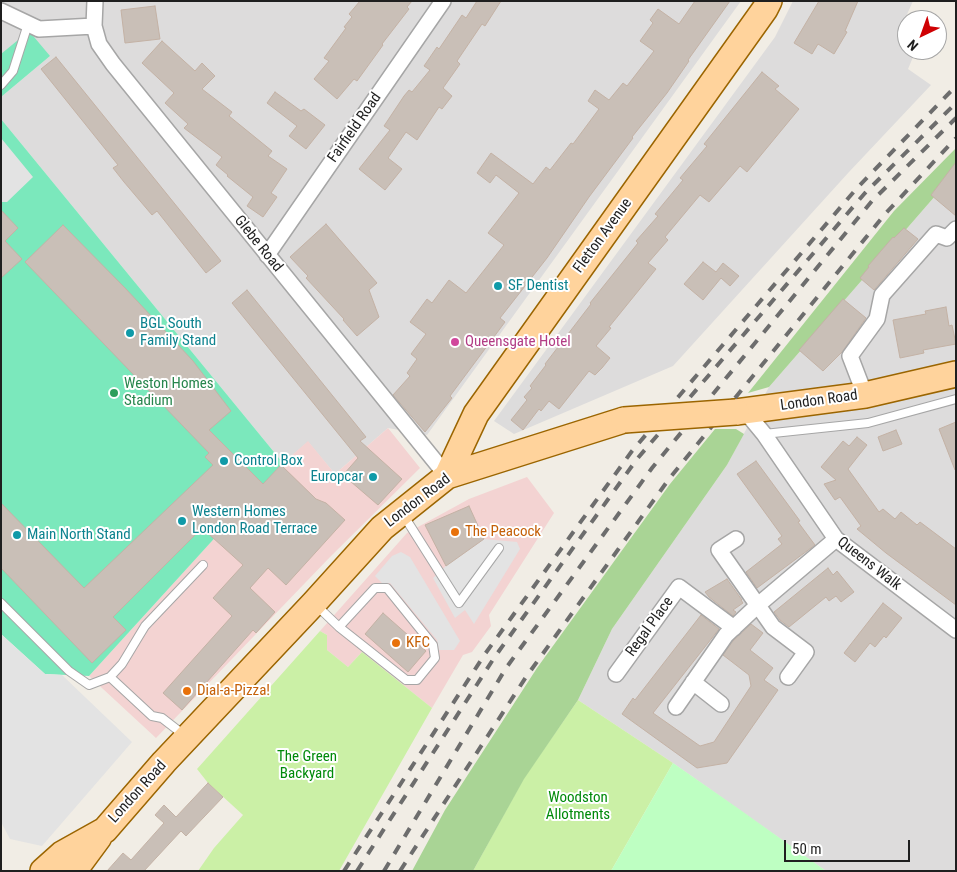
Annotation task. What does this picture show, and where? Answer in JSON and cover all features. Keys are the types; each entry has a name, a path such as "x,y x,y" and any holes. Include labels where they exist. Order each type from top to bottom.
{"main road":[{"name":"Fletton Avenue","path":"447,476 476,414 769,1"},
{"name":"London Road","path":"43,871 62,854 104,830 382,528 447,476 624,420 741,412 865,395 956,374"},
{"path":"74,870 104,830"}],"street":[{"name":"Glebe Road","path":"95,1 94,26 99,44 113,64 447,476"},
{"name":"Fairfield Road","path":"267,255 443,1"},
{"path":"1,11 39,29 94,26"},
{"path":"865,395 850,356 877,319 882,296 936,234 947,238 956,229"},
{"name":"Queens Walk","path":"741,412 764,434 836,539 956,630"},
{"path":"736,539 719,550 772,627 806,652 788,677"},
{"path":"676,707 726,635 758,605 836,539"},
{"name":"Regal Place","path":"616,674 679,588 734,628"},
{"path":"693,682 721,704"}],"lane":[{"path":"1,85 13,71 28,24"},
{"path":"764,434 868,423 956,399"},
{"path":"402,512 459,603 500,548"},
{"path":"1,603 69,671 89,685 110,677 122,664 145,626 204,565"},
{"path":"314,604 338,627 406,680 417,680 435,658 434,645 387,588 375,588 338,627"},
{"path":"110,677 152,716 162,718 188,738"}],"shaded area":[{"path":"1,1 741,1 427,435 388,428 335,474 308,442 283,463 1,119 1,97 50,56 1,54"},
{"path":"793,1 913,1 909,10 897,10 897,60 912,60 908,69 931,85 849,172 673,366 514,434 494,421 775,37"},
{"path":"1,138 33,177 7,202 1,202"},
{"path":"956,172 956,871 826,871 673,763 578,700 612,629 727,465 769,387"},
{"path":"388,428 420,468 330,557 156,738 89,676 281,465 308,441 335,474"},
{"path":"527,477 554,513 489,615 491,626 472,652 463,655 432,708 362,652 348,667 327,650 327,635 320,631 407,533 469,499"},
{"path":"484,539 517,542 520,549 474,624 465,610 455,618 433,578 446,566"},
{"path":"401,552 410,557 460,641 454,650 439,650 437,640 390,583 382,583 375,576 392,556"},
{"path":"1,634 45,674 62,675 132,742 42,846 10,839 1,822"}],"green space":[{"path":"29,31 50,56 1,97 1,54"},
{"name":"Weston Homes Stadium","path":"1,119 283,463 89,676 45,674 1,634"},
{"path":"956,148 956,172 769,387 748,393 894,211"},
{"path":"715,429 736,429 744,434 727,465 612,629 578,700 524,779 473,871 412,871 445,810 537,668 670,484"},
{"name":"The Green Backyard","path":"320,631 327,635 327,650 348,667 362,652 432,708 339,871 198,871 214,848 243,815 208,783 197,769"},
{"name":"Woodston Allotments","path":"578,700 673,763 611,871 473,871 524,778"},
{"path":"673,763 739,809 826,871 611,871"}],"building":[{"path":"360,1 412,1 407,7 409,9 357,81 354,79 337,99 314,79 329,61 324,58 346,28 344,27 352,17 349,14"},
{"path":"477,1 501,1 485,26 482,24 457,61 460,64 443,88 452,96 442,109 439,107 417,140 406,132 388,158 402,169 385,190 359,169 390,130 384,126 404,96 409,90 412,92 430,70 424,66 437,47 439,49 462,15 466,18"},
{"path":"695,1 730,1 667,93 632,137 547,258 500,318 505,322 450,396 452,398 425,432 393,395 410,376 407,373 417,359 411,354 426,334 410,322 427,299 432,303 449,280 466,293 504,245 488,233 519,193 496,175 490,183 477,173 491,153 533,184 546,167 550,170 571,143 573,144 599,109 588,101 595,90 609,100 623,83 627,86 654,51 640,41 653,23 650,20 658,9 679,24"},
{"path":"819,1 858,1 845,31 847,32 834,54 818,44 812,54 794,43"},
{"path":"155,6 160,39 125,43 121,10"},
{"path":"162,41 195,71 202,63 215,76 202,89 232,112 229,116 272,151 268,156 287,169 271,193 277,197 263,217 247,206 253,197 216,165 222,157 184,128 188,124 165,103 174,93 142,63"},
{"path":"56,57 221,261 206,273 157,211 152,215 124,182 113,168 118,165 41,69"},
{"path":"762,72 779,86 775,89 799,109 747,172 740,166 709,202 700,195 665,237 668,240 648,263 656,269 596,346 610,358 602,368 595,375 589,371 559,409 549,401 541,411 539,409 523,430 511,420 527,400 524,397 532,388 530,386 590,303 638,243 636,241 658,216 655,214 683,180 680,178 707,146 704,144"},
{"path":"275,92 301,111 304,109 325,125 306,149 289,136 297,126 267,103"},
{"path":"956,162 956,216 931,195"},
{"path":"1,210 18,228 5,241 22,259 1,278"},
{"path":"326,224 377,283 369,290 379,317 357,336 290,257"},
{"path":"63,225 193,361 231,411 209,430 263,484 281,465 316,499 326,503 345,520 286,585 268,568 250,588 275,612 256,633 253,630 182,710 163,693 232,616 213,598 243,565 202,528 113,617 126,630 92,663 1,568 1,503 84,588 213,465 205,457 209,453 25,262"},
{"path":"904,228 918,239 874,290 860,278 893,237"},
{"path":"703,262 716,272 723,263 739,276 730,286 721,278 703,300 684,284"},
{"path":"247,290 366,437 360,441 402,479 378,505 343,475 358,458 232,303"},
{"path":"843,299 866,318 842,352 823,371 799,350"},
{"path":"946,307 949,326 952,325 956,344 923,350 924,353 900,358 893,320 926,314 925,311"},
{"path":"956,422 956,470 955,470 939,429"},
{"path":"896,430 902,444 883,451 878,437"},
{"path":"857,437 867,445 848,469 879,512 883,509 895,519 901,512 917,525 920,522 956,549 956,605 857,529 861,526 840,497 835,500 824,484 836,480 821,467 843,441 849,446"},
{"path":"756,461 800,521 798,522 815,545 757,588 746,572 782,544 778,539 782,536 737,474"},
{"name":"The Peacock","path":"469,506 484,539 446,566 425,525"},
{"path":"828,568 833,575 837,571 854,592 841,602 836,596 829,601 826,597 789,627 780,620 774,612"},
{"path":"727,579 743,603 733,610 736,612 733,616 705,592"},
{"path":"883,603 902,618 886,638 884,636 875,647 870,643 855,662 844,653"},
{"name":"KFC","path":"383,613 426,651 408,672 365,634"},
{"path":"701,615 719,629 653,713 700,746 714,742 751,686 749,675 723,655 733,641 751,624 763,633 750,650 773,668 764,680 778,690 727,763 697,768 622,714"},
{"path":"208,783 223,797 186,836 181,831 144,871 107,871 123,853 131,860 164,823 155,815 164,805 176,817"}],"railway":[{"path":"344,871 485,654 632,451 857,188 956,86"},
{"path":"357,871 494,658 637,459 865,193 956,103"},
{"path":"384,871 506,668 652,468 872,201 956,118"},
{"path":"400,871 526,677 669,479 886,213 956,138"}],"place":[{"name":"SF Dentist","path":"498,286"},
{"name":"BGL South Family Stand","path":"130,333"},
{"name":"Queensgate Hotel","path":"455,342"},
{"name":"Weston Homes Stadium","path":"114,393"},
{"name":"Control Box","path":"224,461"},
{"name":"Europcar","path":"373,477"},
{"name":"Western Homes London Road Terrace","path":"182,521"},
{"name":"The Peacock","path":"455,532"},
{"name":"Main North Stand","path":"17,535"},
{"name":"KFC","path":"396,643"},
{"name":"Dial-a-Pizza!","path":"187,691"}]}
